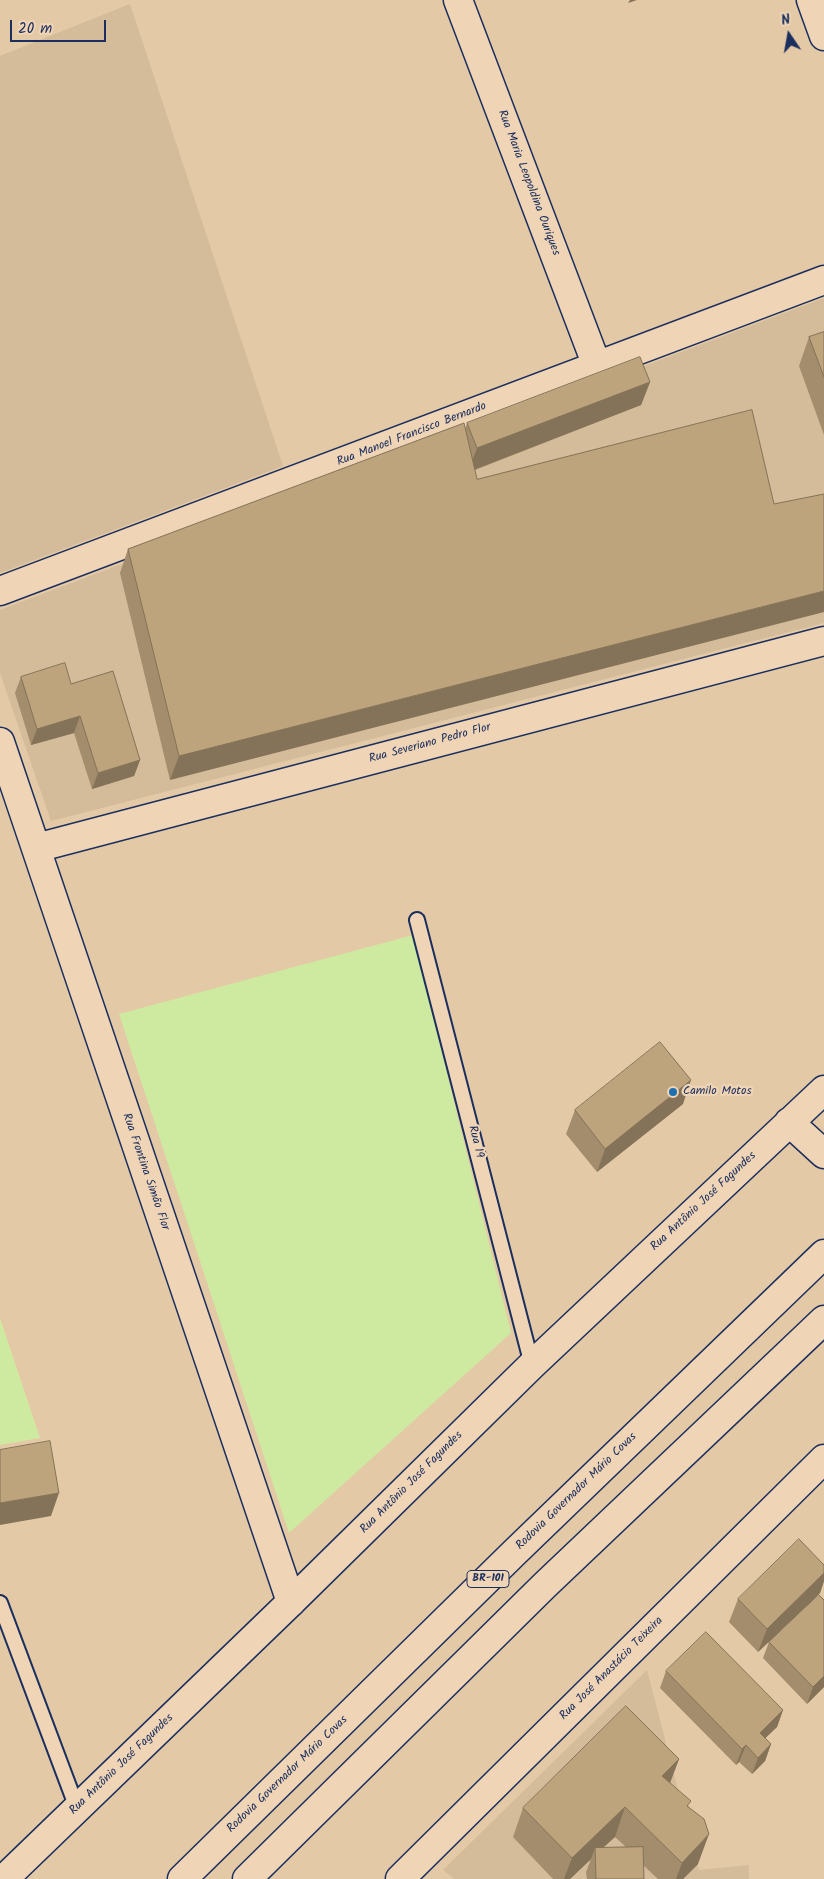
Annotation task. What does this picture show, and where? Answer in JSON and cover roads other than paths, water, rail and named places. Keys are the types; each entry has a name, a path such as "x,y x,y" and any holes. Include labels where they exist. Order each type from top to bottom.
{"main road":[{"name":"Rua Maria Leopoldina Ouriques","path":"458,0 597,366"},
{"path":"811,0 824,36"},
{"name":"Rua Manoel Francisco Bernardo","path":"0,591 824,280"},
{"name":"Rua Severiano Pedro Flor","path":"36,848 824,641"},
{"name":"Rua Frontina Simão Flor","path":"0,742 291,1602"},
{"name":"Rua Antônio José Fagundes","path":"4,1879 291,1602 532,1365 824,1090"},
{"path":"788,1122 824,1154"},
{"name":"Rodovia Governador Mário Covas","path":"182,1879 795,1280 824,1254"},
{"path":"247,1879 545,1585 824,1320"},
{"name":"Rua José Anastácio Teixeira","path":"400,1879 824,1459"}],"lane":[{"name":"Rua 19","path":"417,920 532,1365"},
{"path":"0,1603 77,1808"}],"place":[{"name":"Camilo Motos","path":"673,1092"}]}
